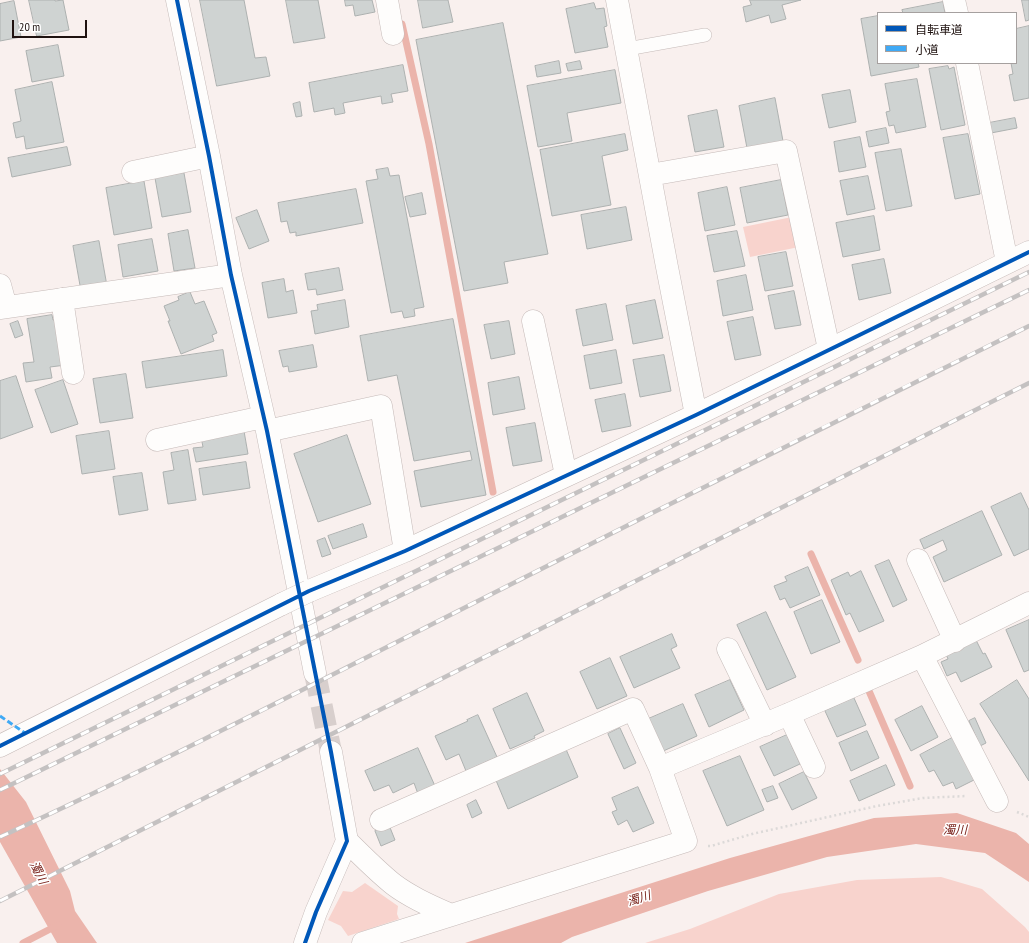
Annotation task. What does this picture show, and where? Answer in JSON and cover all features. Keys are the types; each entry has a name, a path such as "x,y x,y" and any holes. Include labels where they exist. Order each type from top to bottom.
{"street":[{"path":"177,0 209,156 231,275 265,424 315,673"},
{"path":"387,0 393,34"},
{"path":"617,0 696,415"},
{"path":"954,0 957,12"},
{"path":"967,64 1007,262"},
{"path":"650,175 786,151 829,349"},
{"path":"133,172 209,156"},
{"path":"7,742 309,591 405,551 696,415 1029,252"},
{"path":"0,285 3,307 231,275"},
{"path":"62,299 73,373"},
{"path":"533,321 566,475"},
{"path":"157,440 381,406 405,551"},
{"path":"918,560 955,641"},
{"path":"660,768 765,725 922,656 955,641 1029,603"},
{"path":"728,649 765,725"},
{"path":"922,656 997,801"},
{"path":"363,943 686,841 660,768 633,709 381,820"},
{"path":"789,714 814,767"},
{"path":"305,943 316,912 347,841 331,752"},
{"path":"347,841 394,884 421,902 451,915"}],"lane":[{"path":"627,48 705,35"}],"path":[{"path":"686,841 711,846 752,834 820,818 923,798 970,796 997,801 1029,817"}],"shaded area":[{"path":"792,217 799,247 750,257 743,227"},
{"path":"941,877 982,889 1025,927 1029,932 1029,943 645,943 690,929 779,894 857,880"},
{"path":"365,883 398,906 397,914 399,919 348,936 341,926 328,920 343,891 352,892"}],"water":[{"name":"濁川","path":"0,769 26,802 70,891 75,911 97,943 57,943 0,842"},
{"name":"濁川","path":"957,813 1016,833 1029,844 1029,882 985,853 916,844 827,857 708,891 572,937 561,943 465,943 730,858 874,818"}],"building":[{"path":"29,0 63,0 69,30 37,36"},
{"path":"200,0 244,0 255,58 266,57 270,76 217,86"},
{"path":"286,0 318,0 325,38 294,43"},
{"path":"345,0 372,0 375,12 355,16 353,5 346,6"},
{"path":"418,0 448,0 453,22 423,28"},
{"path":"750,0 801,0 782,5 786,19 771,23 769,15 746,22 743,7 751,5"},
{"path":"1022,0 1029,0 1029,20 1026,21"},
{"path":"14,1 21,37 0,41 0,4"},
{"path":"943,2 945,12 903,12 902,10"},
{"path":"594,3 596,9 604,8 607,26 604,27 608,47 575,53 566,9"},
{"path":"877,16 877,64 918,64 919,67 871,76 861,19"},
{"path":"503,23 548,254 504,262 508,283 464,291 416,40"},
{"path":"1029,26 1029,98 1014,101 1009,75 1013,74 1011,64 1017,64 1017,29"},
{"path":"58,45 64,76 32,82 26,51"},
{"path":"559,61 561,73 537,77 535,66"},
{"path":"580,61 582,69 568,71 566,64"},
{"path":"403,65 408,91 391,94 393,102 382,104 381,96 343,103 345,113 335,115 334,108 314,112 309,83"},
{"path":"948,66 949,69 954,67 965,125 941,130 929,69"},
{"path":"615,70 621,103 567,113 572,141 538,147 527,86"},
{"path":"917,79 926,127 896,133 894,125 889,126 886,112 890,111 885,84"},
{"path":"52,82 64,142 26,149 24,136 16,138 13,123 21,121 15,90"},
{"path":"850,90 856,122 829,128 822,95"},
{"path":"775,98 783,141 747,148 739,106"},
{"path":"300,102 302,116 296,117 293,104"},
{"path":"717,110 724,147 695,152 688,116"},
{"path":"1015,118 1017,128 991,133 989,123"},
{"path":"886,128 889,143 869,147 866,132"},
{"path":"625,134 628,150 602,156 611,205 552,216 540,150"},
{"path":"968,134 980,194 955,199 943,138"},
{"path":"860,137 866,167 839,172 834,142"},
{"path":"67,147 71,165 12,177 8,158"},
{"path":"901,149 912,206 886,211 875,153"},
{"path":"388,168 390,176 399,175 424,307 414,309 415,316 404,318 402,311 391,313 366,181 378,179 376,170"},
{"path":"184,173 191,212 162,217 155,178"},
{"path":"868,176 875,209 847,215 840,181"},
{"path":"781,180 788,215 747,223 740,188"},
{"path":"144,181 152,228 114,235 106,188"},
{"path":"727,187 735,225 705,231 698,193"},
{"path":"356,189 363,223 296,236 296,232 290,233 287,221 281,222 278,203"},
{"path":"422,193 426,214 410,217 405,197"},
{"path":"626,207 632,240 587,249 581,215"},
{"path":"257,210 269,241 249,249 236,218"},
{"path":"874,216 880,250 843,257 836,223"},
{"path":"188,230 195,268 174,271 168,234"},
{"path":"737,231 745,266 714,272 707,236"},
{"path":"152,239 158,271 123,277 118,245"},
{"path":"99,241 107,286 81,291 73,246"},
{"path":"786,252 793,286 765,291 758,257"},
{"path":"884,259 891,293 859,300 852,265"},
{"path":"339,268 343,290 317,295 316,289 308,290 305,274"},
{"path":"746,275 753,310 723,316 717,281"},
{"path":"284,279 286,292 293,290 297,313 268,318 262,283"},
{"path":"794,291 801,325 775,329 768,296"},
{"path":"190,292 195,304 204,301 217,333 212,335 214,341 181,354 168,321 170,321 164,306 179,300 178,297"},
{"path":"345,300 349,327 315,334 311,311 318,310 317,305"},
{"path":"655,300 663,338 633,344 626,306"},
{"path":"606,304 613,340 583,346 576,310"},
{"path":"52,315 53,320 58,319 66,365 50,367 52,378 26,382 23,363 34,362 27,319"},
{"path":"753,317 761,355 735,360 727,322"},
{"path":"453,319 486,495 421,507 414,471 472,460 470,451 414,461 397,375 368,381 360,336"},
{"path":"18,321 23,335 15,338 10,324"},
{"path":"509,321 515,354 491,359 484,325"},
{"path":"313,345 317,367 289,372 288,366 283,367 279,351"},
{"path":"223,350 227,376 146,388 142,362"},
{"path":"616,350 622,383 590,389 584,356"},
{"path":"664,355 671,391 640,397 633,360"},
{"path":"126,374 133,418 100,423 93,379"},
{"path":"16,376 33,427 0,439 0,381"},
{"path":"519,377 525,409 493,415 488,383"},
{"path":"63,380 78,424 51,433 35,390"},
{"path":"625,394 631,426 602,432 595,400"},
{"path":"535,423 542,461 513,466 506,428"},
{"path":"109,431 115,469 82,474 76,436"},
{"path":"244,431 248,454 196,462 193,448 203,447 201,437"},
{"path":"347,435 371,504 318,522 294,454"},
{"path":"188,450 196,500 168,504 163,472 174,470 171,453"},
{"path":"246,462 250,488 203,495 199,469"},
{"path":"142,473 148,510 119,515 113,477"},
{"path":"1021,493 1029,510 1029,549 1014,556 991,507"},
{"path":"982,511 1002,555 944,582 933,557 947,550 943,540 924,549 920,540"},
{"path":"363,524 367,537 333,549 328,536"},
{"path":"325,538 331,554 322,557 317,541"},
{"path":"889,560 907,600 893,607 875,566"},
{"path":"808,567 820,595 790,608 785,598 780,600 774,586 787,581 785,577"},
{"path":"861,571 884,621 859,632 850,613 846,615 831,580 848,572 850,576"},
{"path":"822,600 840,642 811,654 794,612"},
{"path":"766,612 796,677 767,690 737,625"},
{"path":"1029,620 1029,670 1024,672 1006,630"},
{"path":"672,634 677,646 671,649 680,668 634,688 620,657"},
{"path":"976,640 992,667 961,682 956,672 947,676 941,662 948,659 946,654"},
{"path":"610,658 627,696 597,709 580,672"},
{"path":"730,680 744,710 709,727 695,695"},
{"path":"1017,680 1029,699 1029,781 980,704"},
{"path":"527,693 544,731 534,736 535,738 510,749 493,709"},
{"path":"854,698 866,725 837,737 825,711"},
{"path":"683,704 697,736 661,752 646,720"},
{"path":"922,706 938,737 911,751 895,720"},
{"path":"478,715 497,757 466,771 459,754 446,760 435,736"},
{"path":"975,718 986,743 980,746 969,721"},
{"path":"620,728 636,763 624,769 608,734"},
{"path":"867,731 879,758 851,771 839,743"},
{"path":"787,735 800,764 774,776 760,747"},
{"path":"954,737 976,779 956,789 953,782 943,786 934,770 929,772 920,755"},
{"path":"565,747 578,777 508,809 495,778"},
{"path":"418,748 435,786 418,794 414,783 393,793 389,785 374,791 365,771"},
{"path":"740,756 764,810 727,826 703,771"},
{"path":"886,765 895,785 859,801 850,781"},
{"path":"804,772 817,798 792,810 779,784"},
{"path":"773,786 778,798 767,802 762,790"},
{"path":"638,787 654,823 633,832 627,820 618,825 612,812 617,810 612,798"},
{"path":"476,800 482,813 472,818 467,805"},
{"path":"389,825 395,840 381,846 375,831"}],"waterway":[{"path":"402,24 429,144 493,492"},
{"path":"811,554 858,660"},
{"path":"869,691 910,786"},
{"path":"23,943 58,925"}],"tunnel":[{"path":"315,673 331,752"}],"railway":[{"path":"0,774 1029,272"},
{"path":"0,790 1029,290"},
{"path":"0,837 117,782 234,724 888,395 1029,326"},
{"path":"0,901 1029,383"}],"marked path":[{"path":"0,716 25,733"}],"cycle path":[{"path":"177,0 209,156 231,275 267,431 331,752 347,841 316,912 305,943"},
{"path":"0,746 309,591 405,551 696,415 1029,252"}]}
